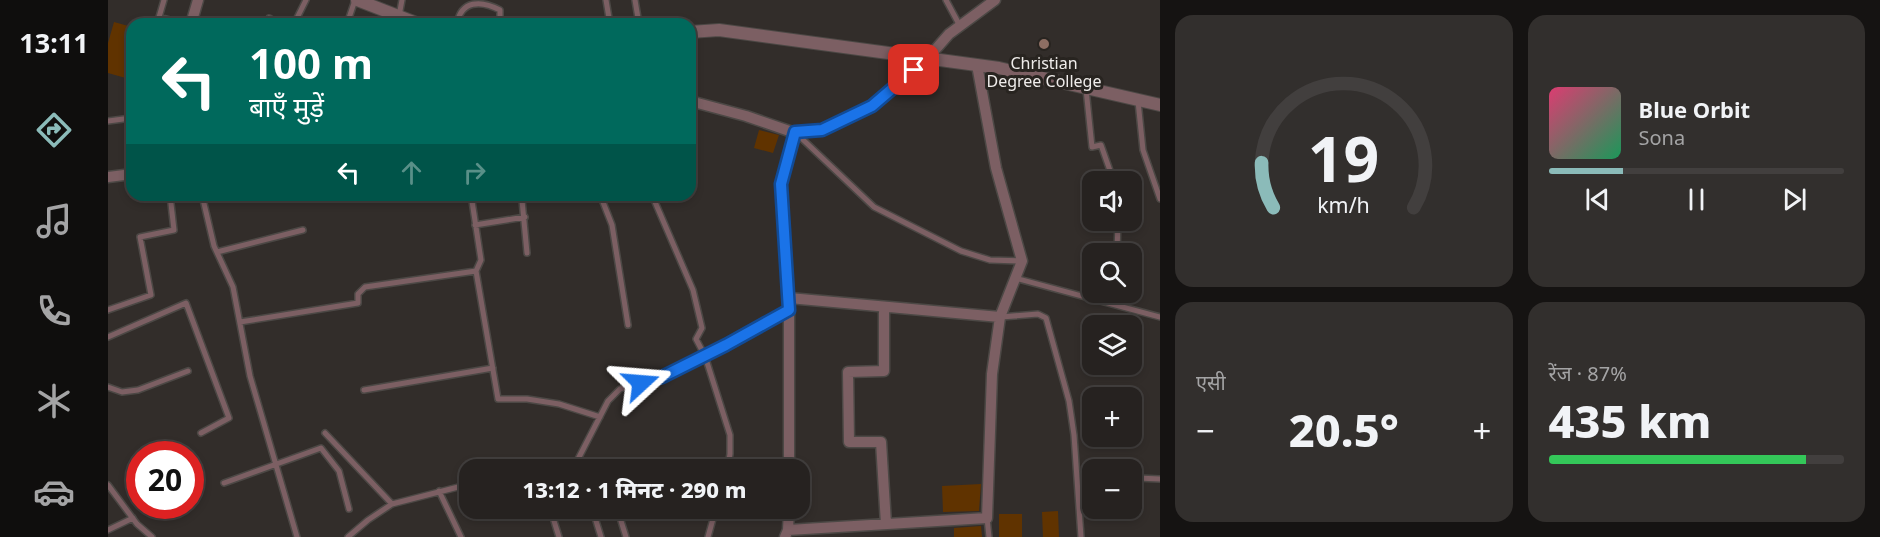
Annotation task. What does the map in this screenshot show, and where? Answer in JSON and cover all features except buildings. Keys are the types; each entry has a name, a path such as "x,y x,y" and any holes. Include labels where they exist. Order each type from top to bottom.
{"street":[{"path":"193,18 198,0"},
{"path":"356,0 396,18"},
{"path":"696,103 795,132 822,130 872,106 928,58 949,34 995,0"},
{"path":"696,32 719,30 999,68 1160,105"},
{"path":"787,533 987,518 992,374 1000,317 1022,261 996,168 977,65"},
{"path":"789,459 789,298 781,184 795,132"},
{"path":"108,177 126,175"},
{"path":"789,298 1000,317"},
{"path":"884,307 884,371 848,372 849,442 881,442 886,524"}],"lane":[{"path":"163,18 159,17 164,0"},
{"path":"297,18 306,0"},
{"path":"349,18 356,0"},
{"path":"402,0 403,18"},
{"path":"606,0 609,18"},
{"path":"635,0 638,18"},
{"path":"946,0 960,26"},
{"path":"458,18 466,5 477,1 491,3 500,9 500,18"},
{"path":"1086,88 1092,147 1101,145 1110,171"},
{"path":"1138,101 1143,150 1160,199"},
{"path":"108,121 126,119"},
{"path":"795,132 873,207 961,251 990,260 1022,261"},
{"path":"108,310 151,295 140,237 174,231 171,201"},
{"path":"203,201 214,246 233,286 250,375 297,537"},
{"path":"472,201 481,260 476,271 498,399 527,399 559,404 600,417"},
{"path":"522,201 527,253"},
{"path":"603,201 612,225 628,325"},
{"path":"655,201 693,290 702,328 696,339 705,356 730,435 728,459"},
{"path":"475,225 525,217"},
{"path":"218,252 303,230"},
{"path":"240,321 358,303 358,294 365,287 476,271"},
{"path":"1016,278 1082,295"},
{"path":"108,337 186,303 229,418 201,433"},
{"path":"1112,303 1160,317"},
{"path":"580,459 608,401 620,389 662,377 789,310"},
{"path":"1000,317 1038,314 1046,318 1069,401 1074,435 1081,537"},
{"path":"364,390 493,368"},
{"path":"108,387 122,392 138,390 189,371"},
{"path":"325,433 392,504"},
{"path":"224,483 321,448 339,471 350,509"},
{"path":"1142,478 1160,479"},
{"path":"108,485 126,509"},
{"path":"348,537 392,504 459,487"},
{"path":"439,492 461,537"},
{"path":"987,518 989,537"},
{"path":"108,530 131,519"},
{"path":"134,519 152,537"},
{"path":"553,519 559,537"},
{"path":"595,519 601,537"},
{"path":"620,519 626,537"},
{"path":"708,537 713,519"}],"place":[{"name":"Christian Degree College","path":"1044,44"}],"route":[{"path":"641,383 662,377 705,356 789,310 781,184 795,132 822,130 872,106 914,70"}]}
